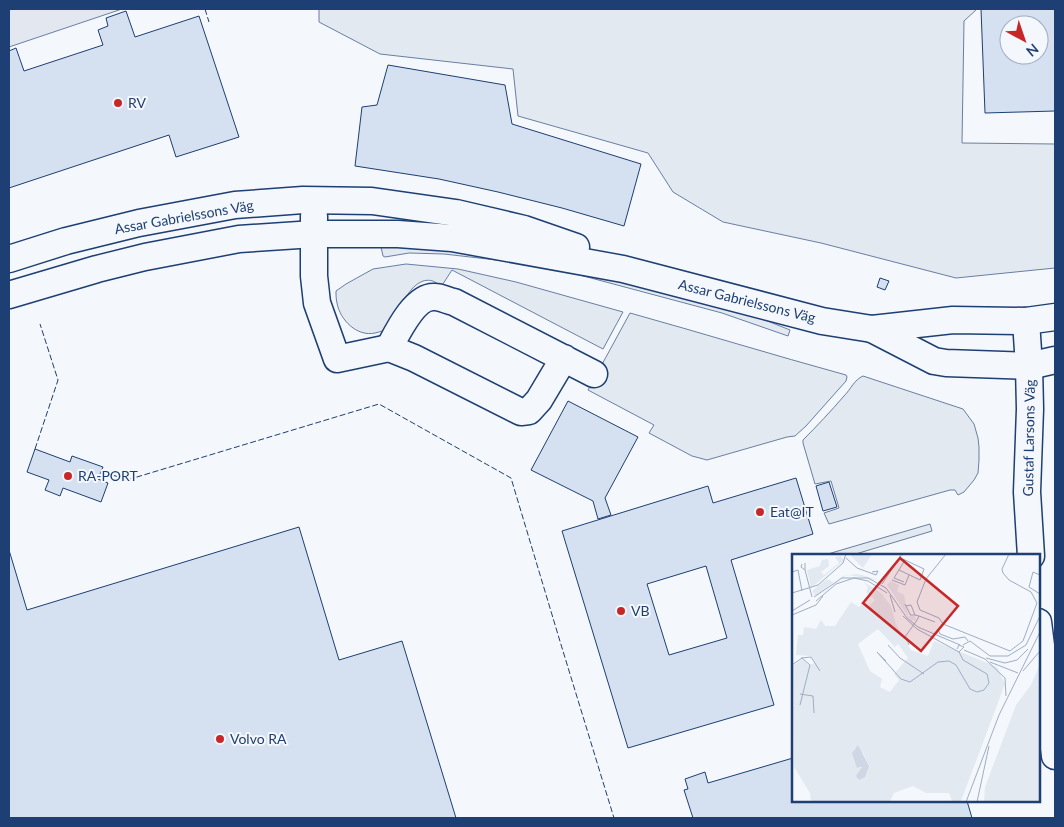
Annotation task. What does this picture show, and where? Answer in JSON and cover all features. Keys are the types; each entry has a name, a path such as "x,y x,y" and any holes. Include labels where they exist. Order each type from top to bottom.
{"street":[{"name":"Assar Gabrielssons Väg","path":"9,259 66,241 139,222 235,205 303,200 372,201 456,213 524,229 574,246 624,269"},
{"path":"315,201 314,276 317,303 337,359 389,348 414,358 521,412 529,411 539,400 564,358"},
{"name":"Assar Gabrielssons Väg","path":"9,295 97,268 239,239 314,234 398,234 452,238 624,269 822,320 872,329 953,320 1026,321 1055,318"},
{"path":"389,348 411,310 426,298 435,297 454,302 594,374"},
{"name":"Gustaf Larsons Väg","path":"1026,321 1030,409 1027,492 1031,554"},
{"name":"Assar Gabrielssons Väg","path":"872,329 934,361 946,364 1029,366 1055,360"},
{"path":"1039,630 1055,756"}],"shaded area":[{"path":"9,9 122,9 9,47"},
{"path":"319,9 977,9 964,21 962,143 1055,144 1055,268 956,278 821,243 723,222 673,192 648,153 518,116 513,69 380,54 319,22"},
{"path":"382,242 533,258 708,302 760,318 790,330 788,336 722,313 576,274 505,261 444,254 409,253 385,257 381,247"},
{"path":"406,264 458,269 516,282 623,312 603,349 452,270 441,287 431,280 418,283 406,296 392,323 386,329 368,334 350,326 339,309 336,291 373,269"},
{"path":"630,313 846,375 846,381 795,436 707,460 692,456 649,433 654,425 588,390"},
{"path":"863,376 963,409 974,424 979,447 978,473 964,492 958,495 955,490 950,490 829,524 824,513 839,508 831,481 815,484 803,440 855,382"},
{"path":"930,524 932,531 856,554 828,554"}],"building":[{"path":"981,9 1055,9 1055,111 985,113"},
{"name":"RV","path":"126,11 135,37 199,16 239,137 176,157 169,135 9,188 9,51 16,48 24,71 103,45 98,30 108,26 106,18"},
{"path":"388,65 505,85 512,124 641,164 624,226 498,192 439,179 355,166 362,107 377,105"},
{"path":"880,278 889,281 885,290 877,287"},
{"path":"568,401 638,437 605,498 611,515 598,519 593,501 531,470"},
{"name":"RA-PORT","path":"35,449 70,462 72,456 103,467 98,479 108,483 101,502 63,488 60,496 45,490 49,480 27,472"},
{"name":"VB","path":"796,478 813,534 731,560 774,705 628,748 562,531 708,486 713,503","holes":["706,566 727,638 669,655 647,584"]},
{"path":"829,482 837,507 823,511 816,486"},
{"name":"Volvo RA","path":"299,527 339,660 402,641 456,818 9,818 9,550 27,610"},
{"path":"792,758 792,802 967,802 972,818 693,818 684,790 688,789 685,779 705,772 708,783"}],"fence":[{"path":"205,9 209,22"},
{"path":"35,449 58,380 40,324"},
{"path":"104,472 127,480 379,404 511,478 614,818"}],"place":[{"name":"RV","path":"118,103"},
{"name":"RA-PORT","path":"68,476"},
{"name":"Eat@IT","path":"760,512"},
{"name":"VB","path":"621,611"},
{"name":"Volvo RA","path":"220,739"}]}
